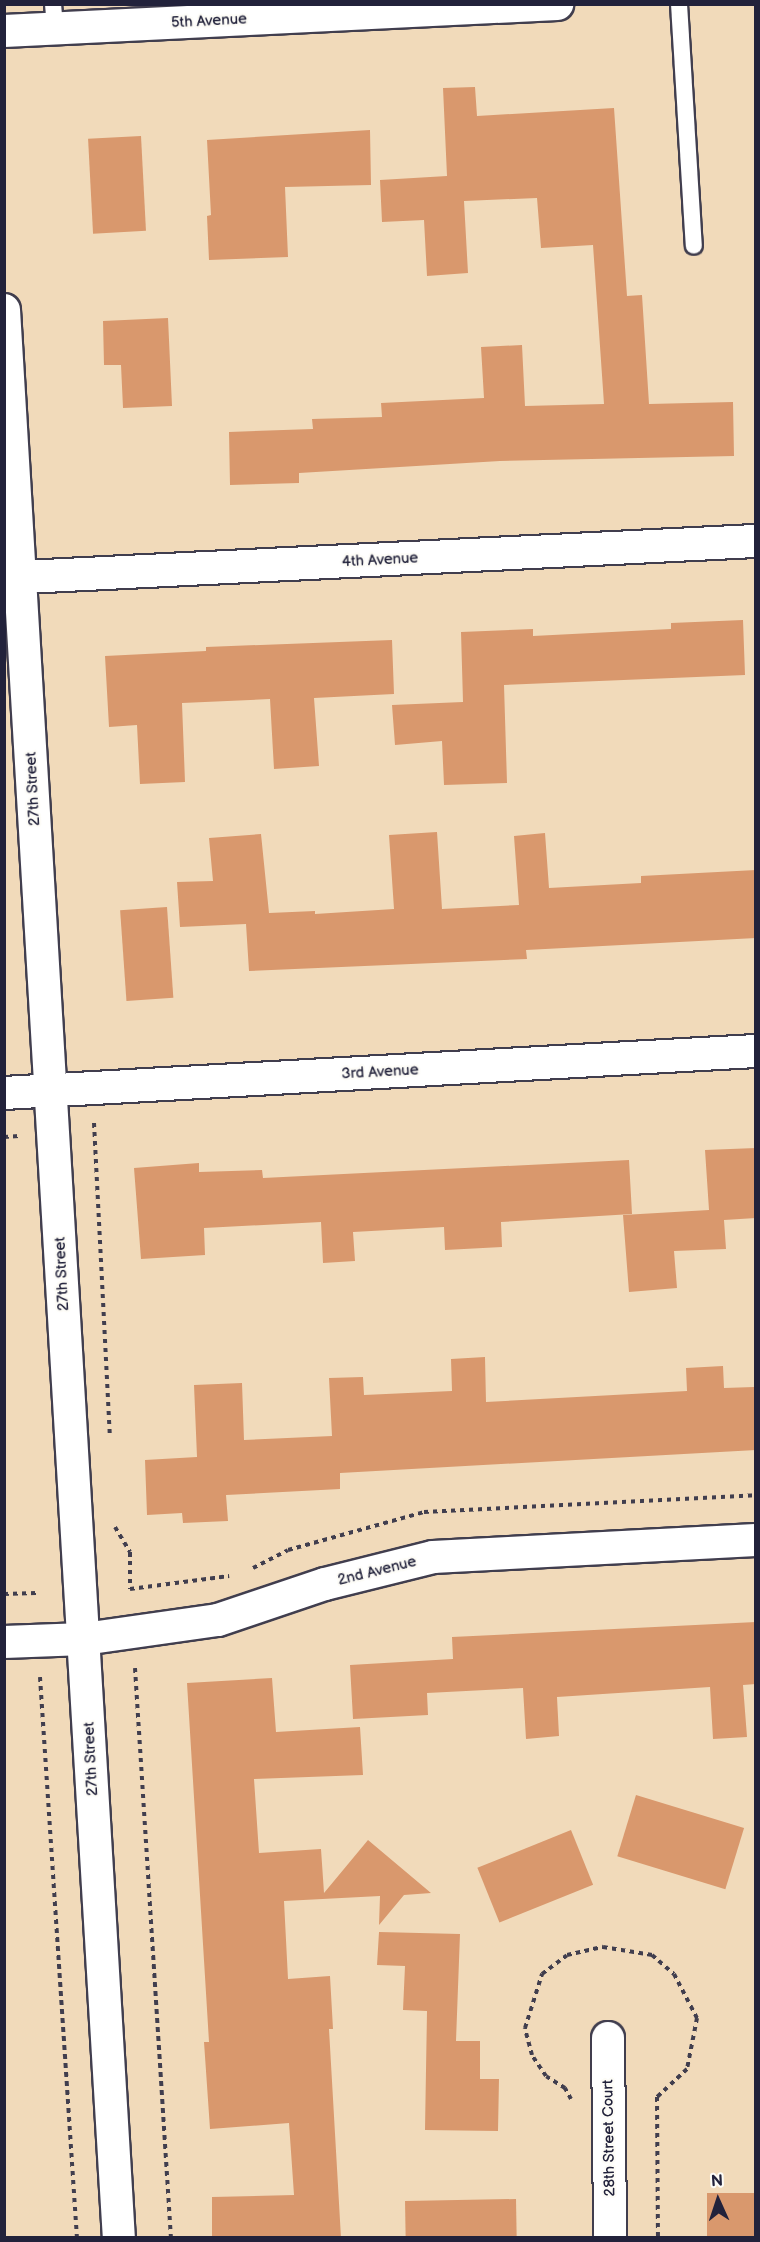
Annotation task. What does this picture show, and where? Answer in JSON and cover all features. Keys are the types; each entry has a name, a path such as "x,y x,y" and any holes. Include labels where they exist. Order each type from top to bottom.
{"street":[{"name":"5th Avenue","path":"4,31 54,17 557,4"},
{"name":"27th Street","path":"4,310 12,577 51,1090 119,2238"},
{"name":"4th Avenue","path":"12,577 756,541"},
{"name":"3rd Avenue","path":"4,1093 756,1052"},
{"name":"2nd Avenue","path":"4,1642 84,1639 218,1620 325,1584 432,1557 756,1540"},
{"name":"28th Street Court","path":"608,2038 610,2238"}],"lane":[{"path":"679,4 694,246"}],"path":[{"path":"94,1115 111,1447"},
{"path":"4,1137 21,1136"},
{"path":"250,1569 288,1550 424,1512 756,1495"},
{"path":"114,1517 115,1529 130,1552 130,1589 240,1574"},
{"path":"4,1594 36,1593"},
{"path":"146,1664 135,1665 171,2238"},
{"path":"40,1670 77,2238"}],"building":[{"path":"475,87 477,116 614,108 627,296 642,295 649,404 733,402 734,456 500,461 299,473 299,483 230,485 229,432 313,429 312,419 382,417 381,403 484,398 481,347 522,345 525,406 604,404 593,245 541,248 537,198 464,201 468,273 427,276 424,220 382,222 380,180 447,176 443,88"},
{"path":"370,130 371,185 285,187 288,257 209,260 207,216 211,215 207,140"},
{"path":"141,136 146,231 93,234 88,139"},
{"path":"168,318 172,406 123,408 121,365 104,365 103,321"},
{"path":"743,620 745,675 504,685 507,783 444,785 442,741 395,745 392,705 463,702 461,632 533,629 533,636 671,629 671,623"},
{"path":"392,640 394,694 314,698 319,766 274,769 270,699 182,703 185,782 140,784 137,725 109,727 105,656 206,651 206,647"},
{"path":"437,832 442,909 519,905 514,836 545,833 549,888 641,883 641,876 756,870 756,938 526,950 527,959 249,971 246,924 180,927 177,882 213,881 209,838 261,834 269,913 315,911 315,914 394,909 389,835"},
{"path":"167,907 173,998 126,1001 120,910"},
{"path":"756,1148 756,1218 724,1220 726,1249 674,1251 677,1288 629,1292 623,1215 709,1210 705,1150"},
{"path":"629,1160 632,1214 501,1222 502,1247 445,1250 444,1227 353,1232 355,1261 323,1263 321,1222 204,1228 205,1255 141,1259 134,1168 199,1163 199,1172 262,1170 263,1178"},
{"path":"485,1357 486,1402 687,1391 686,1368 723,1366 724,1388 754,1387 756,1450 340,1473 340,1489 226,1495 228,1521 183,1523 182,1513 147,1515 145,1460 197,1457 194,1385 242,1383 244,1440 332,1436 329,1378 363,1377 364,1395 452,1391 451,1359"},
{"path":"756,1622 756,1684 743,1685 747,1737 713,1739 710,1687 557,1697 559,1736 526,1739 523,1688 427,1693 428,1715 353,1719 350,1665 453,1659 452,1637"},
{"path":"272,1678 276,1732 360,1727 363,1775 254,1779 259,1853 321,1849 324,1893 368,1840 431,1893 404,1895 379,1925 380,1896 284,1901 288,1979 330,1976 333,2029 329,2029 341,2238 212,2238 212,2197 294,2195 289,2123 210,2129 204,2042 209,2042 187,1683"},
{"path":"636,1795 744,1828 725,1889 617,1856"},
{"path":"571,1830 593,1885 499,1923 477,1868"},
{"path":"379,1932 460,1934 456,2041 480,2041 480,2079 499,2079 498,2131 425,2130 427,2011 403,2010 405,1966 377,1965"},
{"path":"707,2193 756,2193 756,2238 707,2238"},
{"path":"516,2199 517,2238 406,2238 405,2201"}]}
